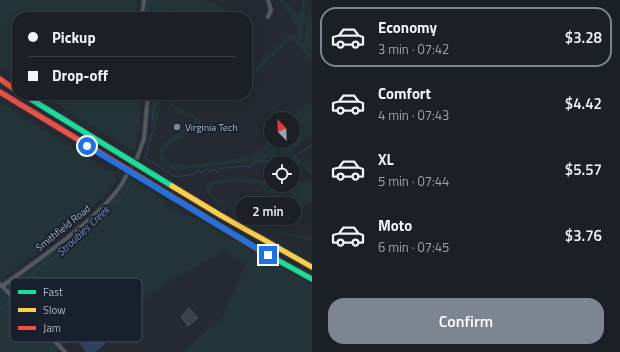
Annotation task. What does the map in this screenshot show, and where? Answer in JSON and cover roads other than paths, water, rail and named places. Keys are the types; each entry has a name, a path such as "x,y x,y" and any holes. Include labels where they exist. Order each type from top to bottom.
{"highway":[{"path":"0,79 12,87"},
{"path":"0,92 12,99"},
{"path":"13,100 268,255 312,279"},
{"path":"32,100 220,215 312,267"}],"street":[{"path":"143,12 144,0"},
{"path":"268,0 271,10 268,17"},
{"path":"137,158 144,139 148,100"},
{"name":"Smithfield Road","path":"10,278 91,217 119,188 126,176"},
{"name":"Smithfield Road","path":"1,285 10,278"},
{"path":"1,285 10,294"},
{"path":"55,342 65,352"}],"water":[{"path":"80,342 106,342 96,352 86,352 81,346"}],"waterway":[{"name":"Stroubles Creek","path":"147,12 148,0"},
{"path":"156,100 152,117 155,127 145,158 176,177 195,174 197,169 201,173 207,169 210,172 213,169 218,172 220,168 251,166 255,162 264,161"},
{"path":"297,154 312,145"},
{"name":"Stroubles Creek","path":"29,278 41,265 54,258 96,220 97,217 105,214 114,202 121,200 130,182"},
{"name":"Stroubles Creek","path":"0,308 7,305 9,299"}],"tunnel":[{"path":"126,176 134,162"}],"place":[{"name":"Virginia Tech","path":"177,127"}]}
